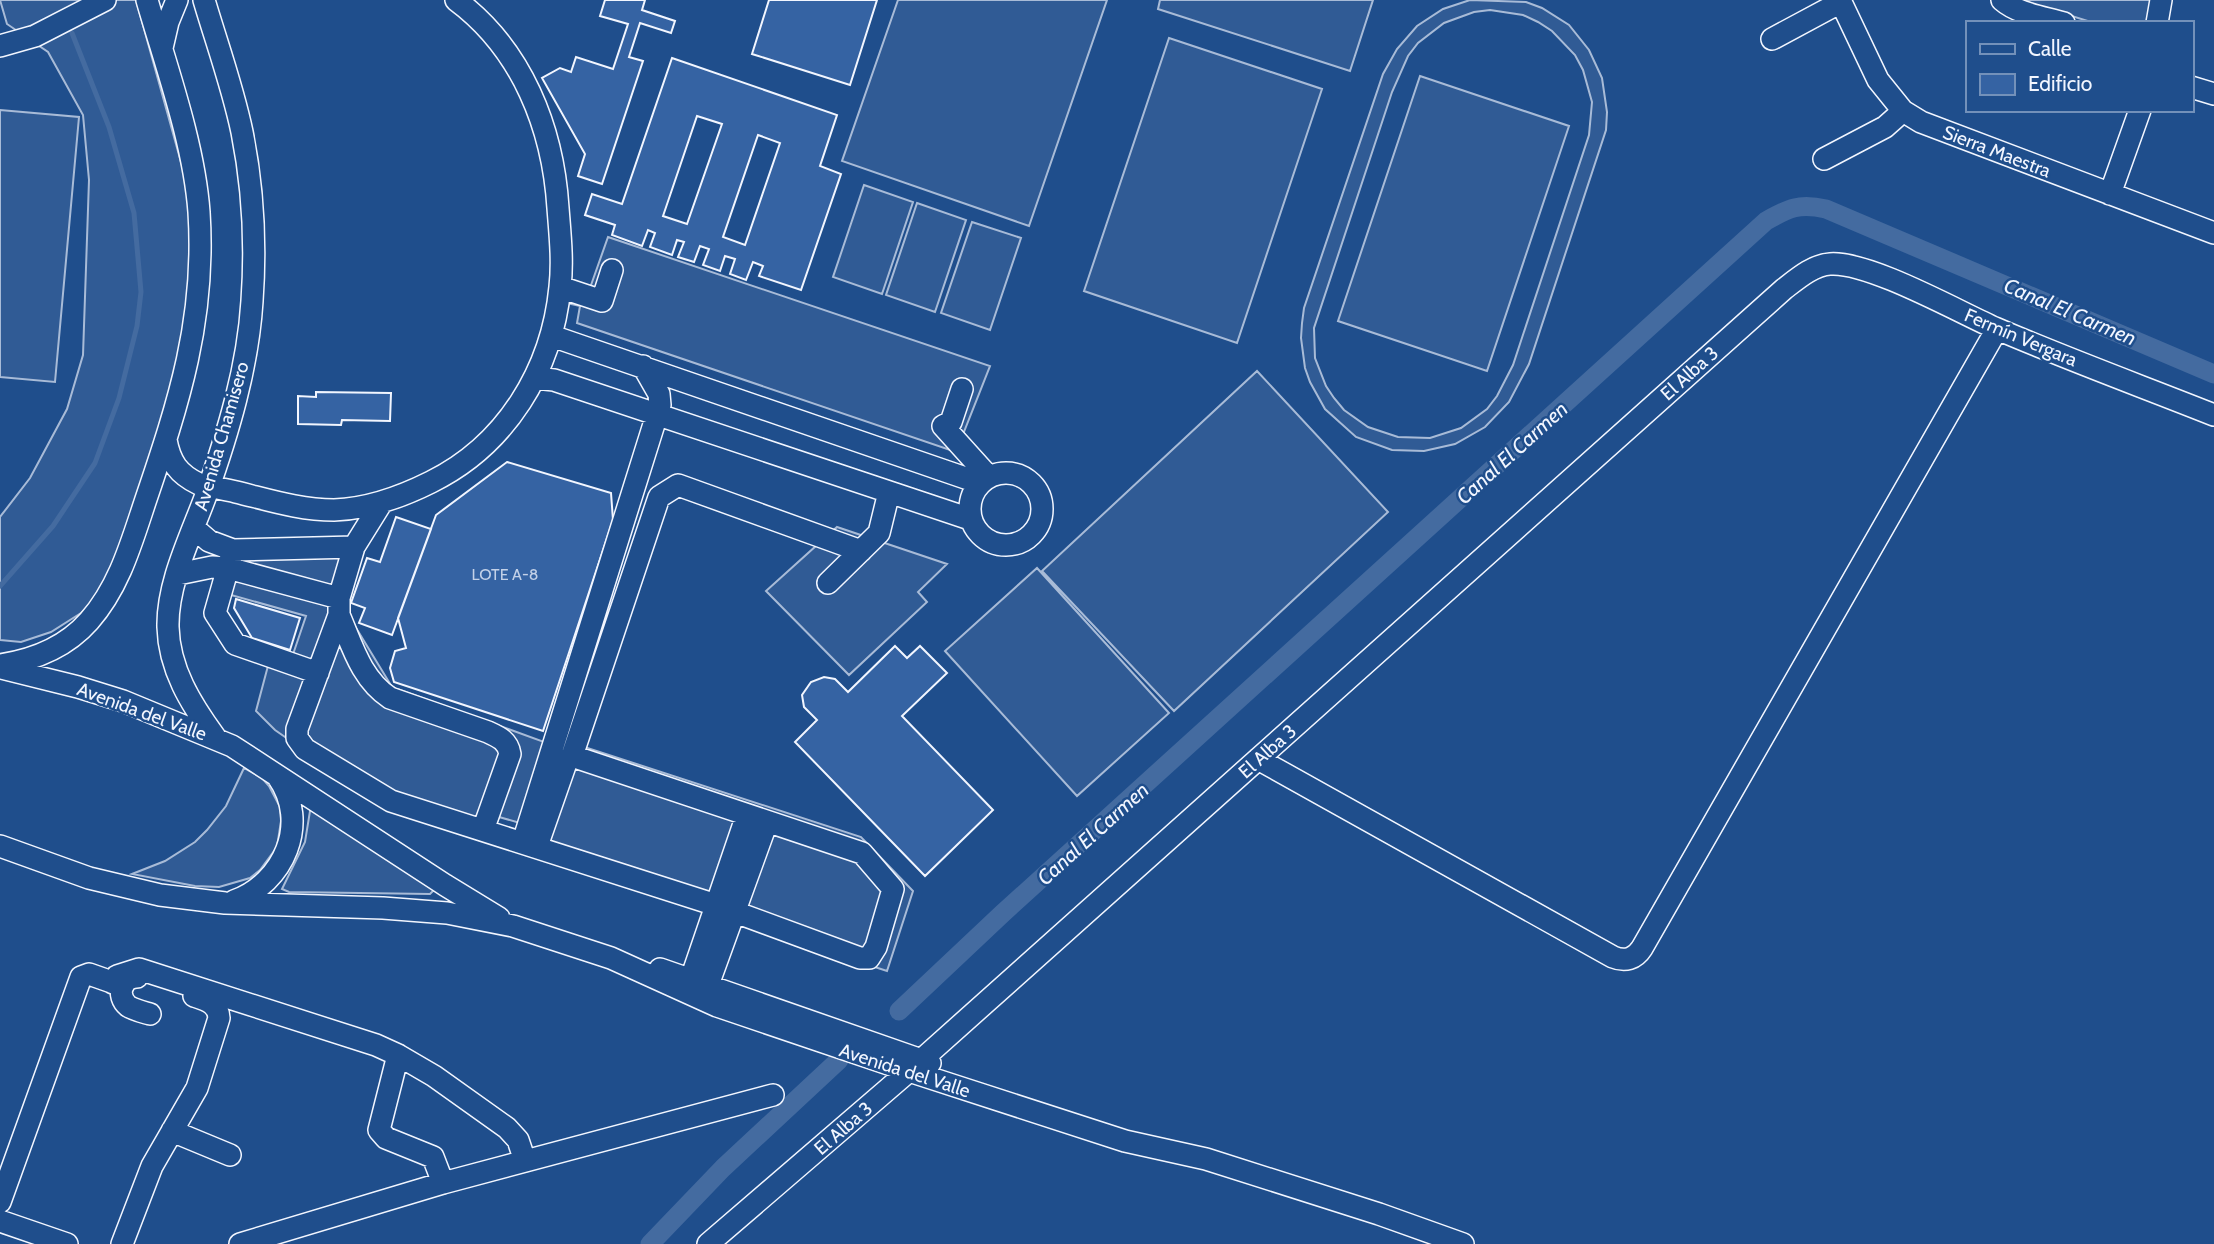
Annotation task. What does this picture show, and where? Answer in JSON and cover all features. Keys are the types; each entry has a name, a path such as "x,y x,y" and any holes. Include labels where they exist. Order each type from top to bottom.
{"street":[{"path":"0,46 35,36 105,0"},
{"path":"0,666 23,661 54,649 79,632 109,594 125,561 184,382 199,293 199,207 191,163 147,0"},
{"path":"162,51 168,22 177,0"},
{"name":"Avenida Chamisero","path":"204,0 242,132 254,236 253,300 246,355 234,405 178,574 168,615 172,655 188,698 215,737"},
{"path":"166,440 176,468 185,477 209,486 293,507 337,510 382,502 442,477 475,453 501,429 535,378 552,336 560,286 561,239 551,153 538,109 516,64 476,16 456,0"},
{"path":"2002,0 2008,5 2057,21"},
{"path":"2157,21 2161,0"},
{"path":"1772,39 1840,1"},
{"name":"Sierra Maestra","path":"1840,1 1878,80 1903,111 1921,122 2214,233"},
{"path":"2193,88 2214,94"},
{"path":"1825,159 1885,127 1903,111"},
{"path":"2110,194 2139,112"},
{"name":"Fermín Vergara","path":"1828,264 1869,271 1997,328 2214,415"},
{"name":"El Alba 3","path":"708,1244 915,1066 1784,289 1808,272 1828,264"},
{"path":"560,286 602,301 612,270"},
{"path":"1258,759 1613,957 1624,960 1634,956 1656,924 1997,328"},
{"path":"552,336 985,480"},
{"path":"530,844 660,405 659,394 643,366"},
{"path":"535,378 554,380 970,519"},
{"path":"962,389 951,422 943,426 985,480"},
{"path":"1001,473 1015,474 1026,479 1035,488 1041,500 1041,520 1033,534 1023,542 1005,546 985,540 975,531 970,519 969,505 973,493 985,480 1001,473"},
{"path":"530,844 566,760 572,756 659,497 678,485 861,551"},
{"path":"828,583 879,533 889,492"},
{"path":"382,502 354,547 339,607 297,729 297,738 305,749 391,801 725,908 860,958 869,958 876,947 893,889 862,853 572,756"},
{"path":"337,510 349,527 354,547"},
{"path":"194,528 231,559 339,607 365,675 381,692 390,698 502,738 510,754 483,830"},
{"path":"178,574 231,559 354,547"},
{"path":"231,559 215,613 235,644 318,673"},
{"name":"Avenida del Valle","path":"0,666 122,701 215,737 249,755 445,885 513,926"},
{"path":"225,903 246,896 265,883 286,854 292,832 292,812 287,792 276,774"},
{"path":"699,982 757,818"},
{"name":"Avenida del Valle","path":"0,845 50,865 128,888 225,903 435,912 513,926 611,958 716,1006 915,1066"},
{"name":"Avenida del Valle","path":"611,958 644,964 699,982 915,1066 1125,1141 1206,1159 1379,1214 1463,1244"},
{"path":"150,1014 127,1005 117,976 139,969 376,1045 434,1076 507,1128 518,1140 525,1161"},
{"path":"0,1202 81,977 89,974 118,985"},
{"path":"118,985 134,976 211,1002 217,1009 219,1018 197,1088 152,1166 122,1244"},
{"path":"398,1055 379,1130 386,1138 433,1157 443,1183"},
{"path":"240,1244 443,1183 773,1095"},
{"path":"172,1131 230,1155"},
{"path":"0,1221 67,1244"}],"shaded area":[{"path":"0,0 136,0 184,173 189,206 191,274 176,376 117,559 95,600 81,613 51,632 21,642 0,640 0,517 30,478 67,409 83,355 89,180 83,115 48,52 7,24"},
{"path":"898,0 1107,0 1029,226 842,161"},
{"path":"1160,0 1373,0 1350,71 1158,9"},
{"path":"1470,0 1526,2 1542,8 1569,25 1589,50 1602,78 1607,112 1606,130 1529,364 1509,402 1485,427 1455,444 1424,451 1392,450 1356,437 1325,409 1305,368 1302,323 1304,308 1383,74 1397,49 1417,26 1443,9","holes":["1490,10 1523,15 1552,31 1575,55 1583,70 1592,102 1589,135 1513,365 1487,409 1461,428 1430,438 1398,437 1368,427 1344,410 1326,386 1315,358 1314,328 1392,92 1408,56 1418,43 1444,23 1474,12"]},
{"path":"2021,0 2152,0 2149,21 2088,21"},
{"path":"1169,38 1322,89 1237,343 1084,291"},
{"path":"1420,76 1569,126 1487,371 1338,321"},
{"path":"0,110 79,117 55,382 0,377"},
{"path":"864,185 913,202 882,294 833,277"},
{"path":"917,203 966,220 935,312 886,295"},
{"path":"972,222 1021,238 990,330 941,313"},
{"path":"608,237 990,366 956,452 577,323 580,306 571,304 574,286 590,288"},
{"path":"1257,371 1388,512 1174,711 1042,571"},
{"path":"837,527 947,564 918,592 927,602 849,675 766,591"},
{"path":"235,540 367,543 344,603 347,613 392,687 547,743 520,823 499,817 491,840 387,808 275,730 256,711 269,662 288,669 306,616 217,591"},
{"path":"1037,568 1169,713 1077,796 945,651"},
{"path":"572,743 861,837 913,891 887,971 533,856"},
{"path":"244,768 262,778 280,807 277,847 260,870 250,878 219,887 195,886 132,874 165,861 195,842 226,806"},
{"path":"317,809 431,885 433,891 430,894 289,892 282,889 305,842 310,811"}],"building":[{"path":"605,0 645,0 642,10 675,21 671,33 640,23 629,57 643,61 602,184 578,176 585,154 542,78 560,68 571,72 576,57 613,69 628,24 600,16"},
{"path":"769,0 877,0 850,85 752,54"},
{"path":"672,58 837,115 820,166 841,174 801,290 759,276 763,266 753,262 746,280 730,274 735,259 725,256 720,271 703,265 709,249 700,246 694,262 678,257 684,242 677,240 672,255 650,247 655,233 648,230 642,246 612,235 615,225 585,215 592,194 622,204","holes":["697,116 722,124 687,224 663,216","758,135 780,143 745,245 723,237"]},
{"path":"316,392 391,393 390,421 342,420 341,425 298,424 298,396 316,397"},
{"path":"507,462 611,493 613,520 543,731 394,682 390,668 395,651 406,648 398,618 436,515"},
{"path":"396,517 431,529 392,635 359,623 365,608 351,603 367,558 380,562"},
{"path":"236,599 300,618 290,650 252,638 234,608"},
{"path":"895,646 907,658 920,646 947,673 902,716 993,810 925,876 795,742 817,720 804,707 802,695 811,682 824,677 835,679 848,692"}],"waterway":[{"path":"0,586 53,526 95,463 119,398 137,326 141,292 134,213 109,127 72,33"},
{"name":"Canal El Carmen","path":"899,1011 1003,913 1766,221 1781,213 1801,207 1826,209 2214,374"},
{"name":"Canal El Carmen","path":"650,1244 723,1168 839,1060"}]}
